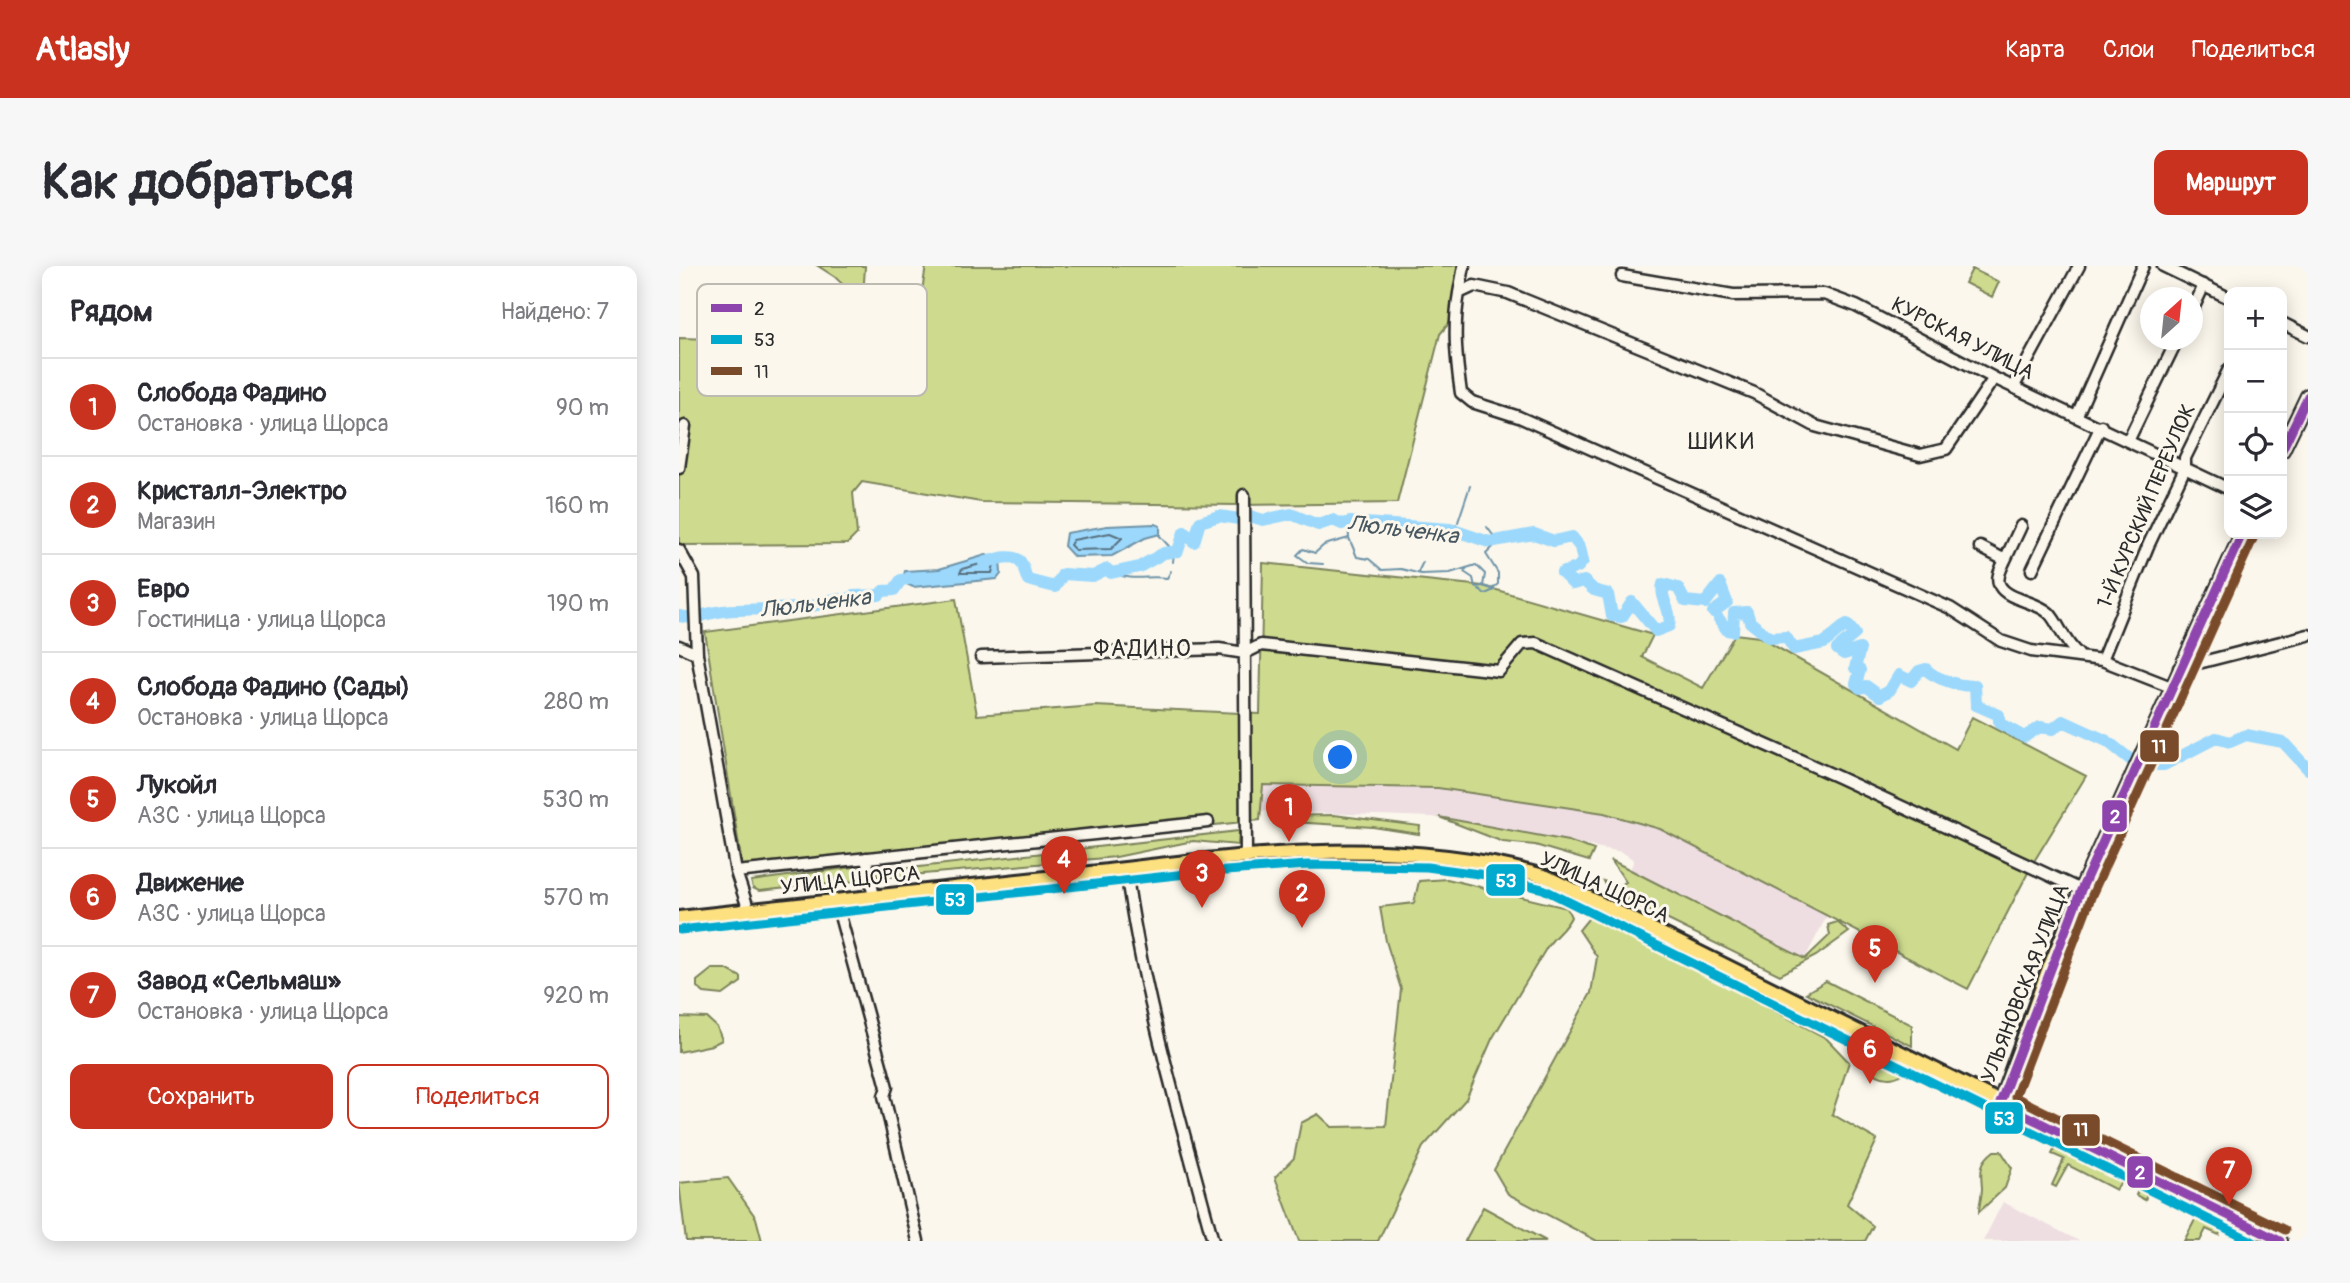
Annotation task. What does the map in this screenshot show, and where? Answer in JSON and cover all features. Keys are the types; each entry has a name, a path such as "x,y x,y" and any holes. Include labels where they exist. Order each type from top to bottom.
{"main road":[{"path":"2287,440 2308,396"},
{"name":"УЛЬЯНОВСКАЯ УЛИЦА","path":"2000,1103 2047,973 2081,890 2240,539"},
{"name":"УЛИЦА ЩОРСА","path":"679,918 1246,858 1351,851 1423,852 1499,863 1548,877 2280,1241"}],"street":[{"path":"1464,266 1455,317 1455,353 1461,393 1472,402 1520,417 1950,608 2001,641 2031,651 2102,660 2171,687"},
{"path":"2014,386 2079,266"},
{"path":"2077,415 2143,266"},
{"path":"2163,266 2224,295"},
{"name":"КУРСКАЯ УЛИЦА","path":"1622,276 1733,295 1824,294 1856,306 1994,378 2129,439 2224,487"},
{"path":"1459,293 1474,286 1508,293 1754,393 1815,426 1920,455 1932,455 1946,449 1994,378"},
{"path":"2287,326 2308,336"},
{"path":"2129,439 2172,350"},
{"name":"1-Й КУРСКИЙ ПЕРЕУЛОК","path":"2102,660 2148,546 2185,468 2185,458 2224,379"},
{"path":"679,468 685,426"},
{"path":"2032,570 2101,426"},
{"path":"1244,495 1246,858"},
{"path":"2021,526 2005,559 1998,584 2005,591 2050,614 2063,639 2078,655"},
{"path":"1980,547 2005,559"},
{"path":"679,550 694,577 698,654 736,872 749,911"},
{"path":"2179,669 2308,635"},
{"path":"981,657 1219,649 1245,653 1261,645 1499,671 1522,644 1536,643 1837,777 2081,890"},
{"path":"679,646 698,654"},
{"path":"736,872 1207,822"},
{"path":"866,858 874,897"},
{"path":"1126,869 1132,911 1173,1089 1213,1241"},
{"path":"836,901 887,1087 884,1096 918,1241"}],"shaded area":[{"path":"1262,785 1438,788 1604,813 1660,829 1827,916 1804,960 1629,872 1634,860 1622,852 1432,817 1261,811"},
{"path":"2003,1202 2079,1241 1983,1241"}],"green space":[{"path":"818,266 865,266 864,284 842,284"},
{"path":"926,266 1463,266 1450,322 1440,334 1397,503 1238,505 981,502 862,482 853,493 857,534 847,544 679,545 679,338 697,338 697,396 927,396 927,284 923,284"},
{"path":"1972,269 1999,282 1992,297 1965,283"},
{"path":"1263,563 1483,586 1653,635 1642,657 1703,688 1735,634 1759,637 1956,749 1972,717 2086,776 2033,863 1968,989 1660,829 1604,813 1438,788 1263,785 1260,820 744,877 705,632 956,599 977,715 1095,706 1260,714"},
{"path":"1334,815 1420,826 1419,834 1373,827 1276,821 1276,816"},
{"path":"1439,817 1568,841 1594,850 1589,861 1535,845 1503,842"},
{"path":"1239,831 1238,845 1193,841 1116,857 878,878 874,872"},
{"path":"1611,860 1805,959 1830,935 1828,925 1837,922 1849,932 1816,956 1780,975 1607,890 1603,881 1618,886 1626,882"},
{"path":"854,867 866,871 865,880 759,891 753,888 751,881"},
{"path":"1447,879 1567,908 1571,917 1547,947 1492,1039 1466,1099 1423,1147 1378,1241 1299,1241 1275,1177 1294,1158 1301,1123 1318,1114 1332,1127 1386,1126 1401,989 1386,941 1380,907 1414,903 1419,881"},
{"path":"1592,914 1826,1038 1849,1062 1832,1114 1877,1140 1847,1204 1873,1226 1865,1241 1597,1241 1508,1194 1494,1170 1591,993 1597,957 1579,930"},
{"path":"712,969 726,969 741,977 741,982 723,995 704,993 697,987 697,981"},
{"path":"1826,981 1912,1025 1912,1046 1806,993"},
{"path":"679,1017 707,1018 717,1027 722,1040 712,1045 679,1052"},
{"path":"1862,1049 1904,1068 1902,1074 1889,1078 1876,1075 1862,1061 1859,1055"},
{"path":"2058,1143 2150,1185 2145,1200 2136,1195 2140,1186 2123,1178 2116,1190 2068,1165 2056,1187 2052,1185 2064,1159 2052,1154"},
{"path":"1994,1151 2001,1151 2012,1168 2005,1188 1979,1212 1981,1172 1985,1160"},
{"path":"728,1178 756,1218 762,1241 686,1241 679,1183"},
{"path":"1483,1207 1546,1241 1465,1241"},
{"path":"2198,1214 2223,1227 2219,1235 2206,1229 2200,1241 2184,1241"}],"water":[{"path":"1107,526 1160,526 1160,534 1145,538 1112,556 1074,557 1064,546 1066,533"},
{"path":"986,555 1000,558 1001,574 997,579 913,587 902,582 905,571 939,569"}],"waterway":[{"path":"1458,522 1470,486"},
{"name":"Люльченка","path":"1250,516 1263,520 1291,514 1318,525 1333,520 1342,524 1350,522 1450,529 1489,542 1534,534 1554,541 1572,537 1580,547 1583,561 1578,567 1562,573 1573,584 1584,581 1594,590 1608,594 1612,616 1622,617 1632,602 1656,631 1669,626 1663,584 1678,588 1685,601 1705,603 1720,584 1727,602 1713,612"},
{"name":"Люльченка","path":"984,563 1015,558 1022,564 1028,580 1055,587 1063,574 1093,576 1107,569 1111,573 1139,567 1164,553 1178,551 1184,532 1194,542 1200,522 1219,516 1239,519"},
{"path":"1323,564 1308,563 1297,555 1303,549 1315,553 1324,545 1349,538 1348,522"},
{"path":"1452,531 1456,525"},
{"path":"1349,538 1357,557 1369,559 1382,570 1401,569 1421,574 1450,573 1476,565 1485,574 1483,586 1492,589 1498,584 1498,573 1486,554 1498,542 1487,527"},
{"path":"1159,535 1174,552 1173,562"},
{"path":"1418,572 1423,562"},
{"path":"1467,568 1464,572 1473,578 1475,587 1483,586"},
{"path":"1113,573 1134,578 1167,578 1171,571"},
{"name":"Люльченка","path":"698,617 726,611 798,608 831,600 847,600 853,596 879,595 883,591 894,590 901,580 915,578"},
{"path":"1479,589 1485,594 1494,590"},
{"name":"Люльченка","path":"1719,619 1727,630 1733,631 1734,613 1747,612 1750,622 1770,638 1786,637 1794,649 1824,643 1847,624 1855,634 1837,649 1844,654 1860,649 1855,668 1860,670 1856,684 1860,688 1866,686 1880,696 1890,690 1899,675 1911,681 1919,671 1926,669 1949,682 1975,685 1976,705 1999,715 1999,723 2024,737 2040,727 2053,729 2063,721 2107,741 2131,760"},
{"name":"Люльченка","path":"679,616 692,618"},
{"name":"Люльченка","path":"2146,765 2164,765 2216,738 2230,742 2246,735 2283,742 2308,769"}],"transit line":[{"name":"2","path":"2287,440 2308,396"},
{"name":"2","path":"2000,1103 2081,890 2240,539"},
{"name":"11","path":"2253,539 2092,895 2015,1097 2285,1230"},
{"name":"53","path":"680,930 1186,874 1307,865 1427,867 1486,875 1543,889 2252,1241"},
{"name":"2","path":"2000,1103 2280,1241"}],"place":[{"name":"Слобода Фадино","path":"1289,842"},
{"name":"Слобода Фадино (Сады)","path":"1064,894"},
{"name":"Евро","path":"1202,908"},
{"name":"Кристалл-Электро","path":"1302,928"},
{"name":"Лукойл","path":"1875,983"},
{"name":"Движение","path":"1870,1084"},
{"name":"Завод «Сельмаш»","path":"2229,1205"}],"district":[{"name":"ШИКИ","path":"1722,441"},
{"name":"ФАДИНО","path":"1143,648"}]}
